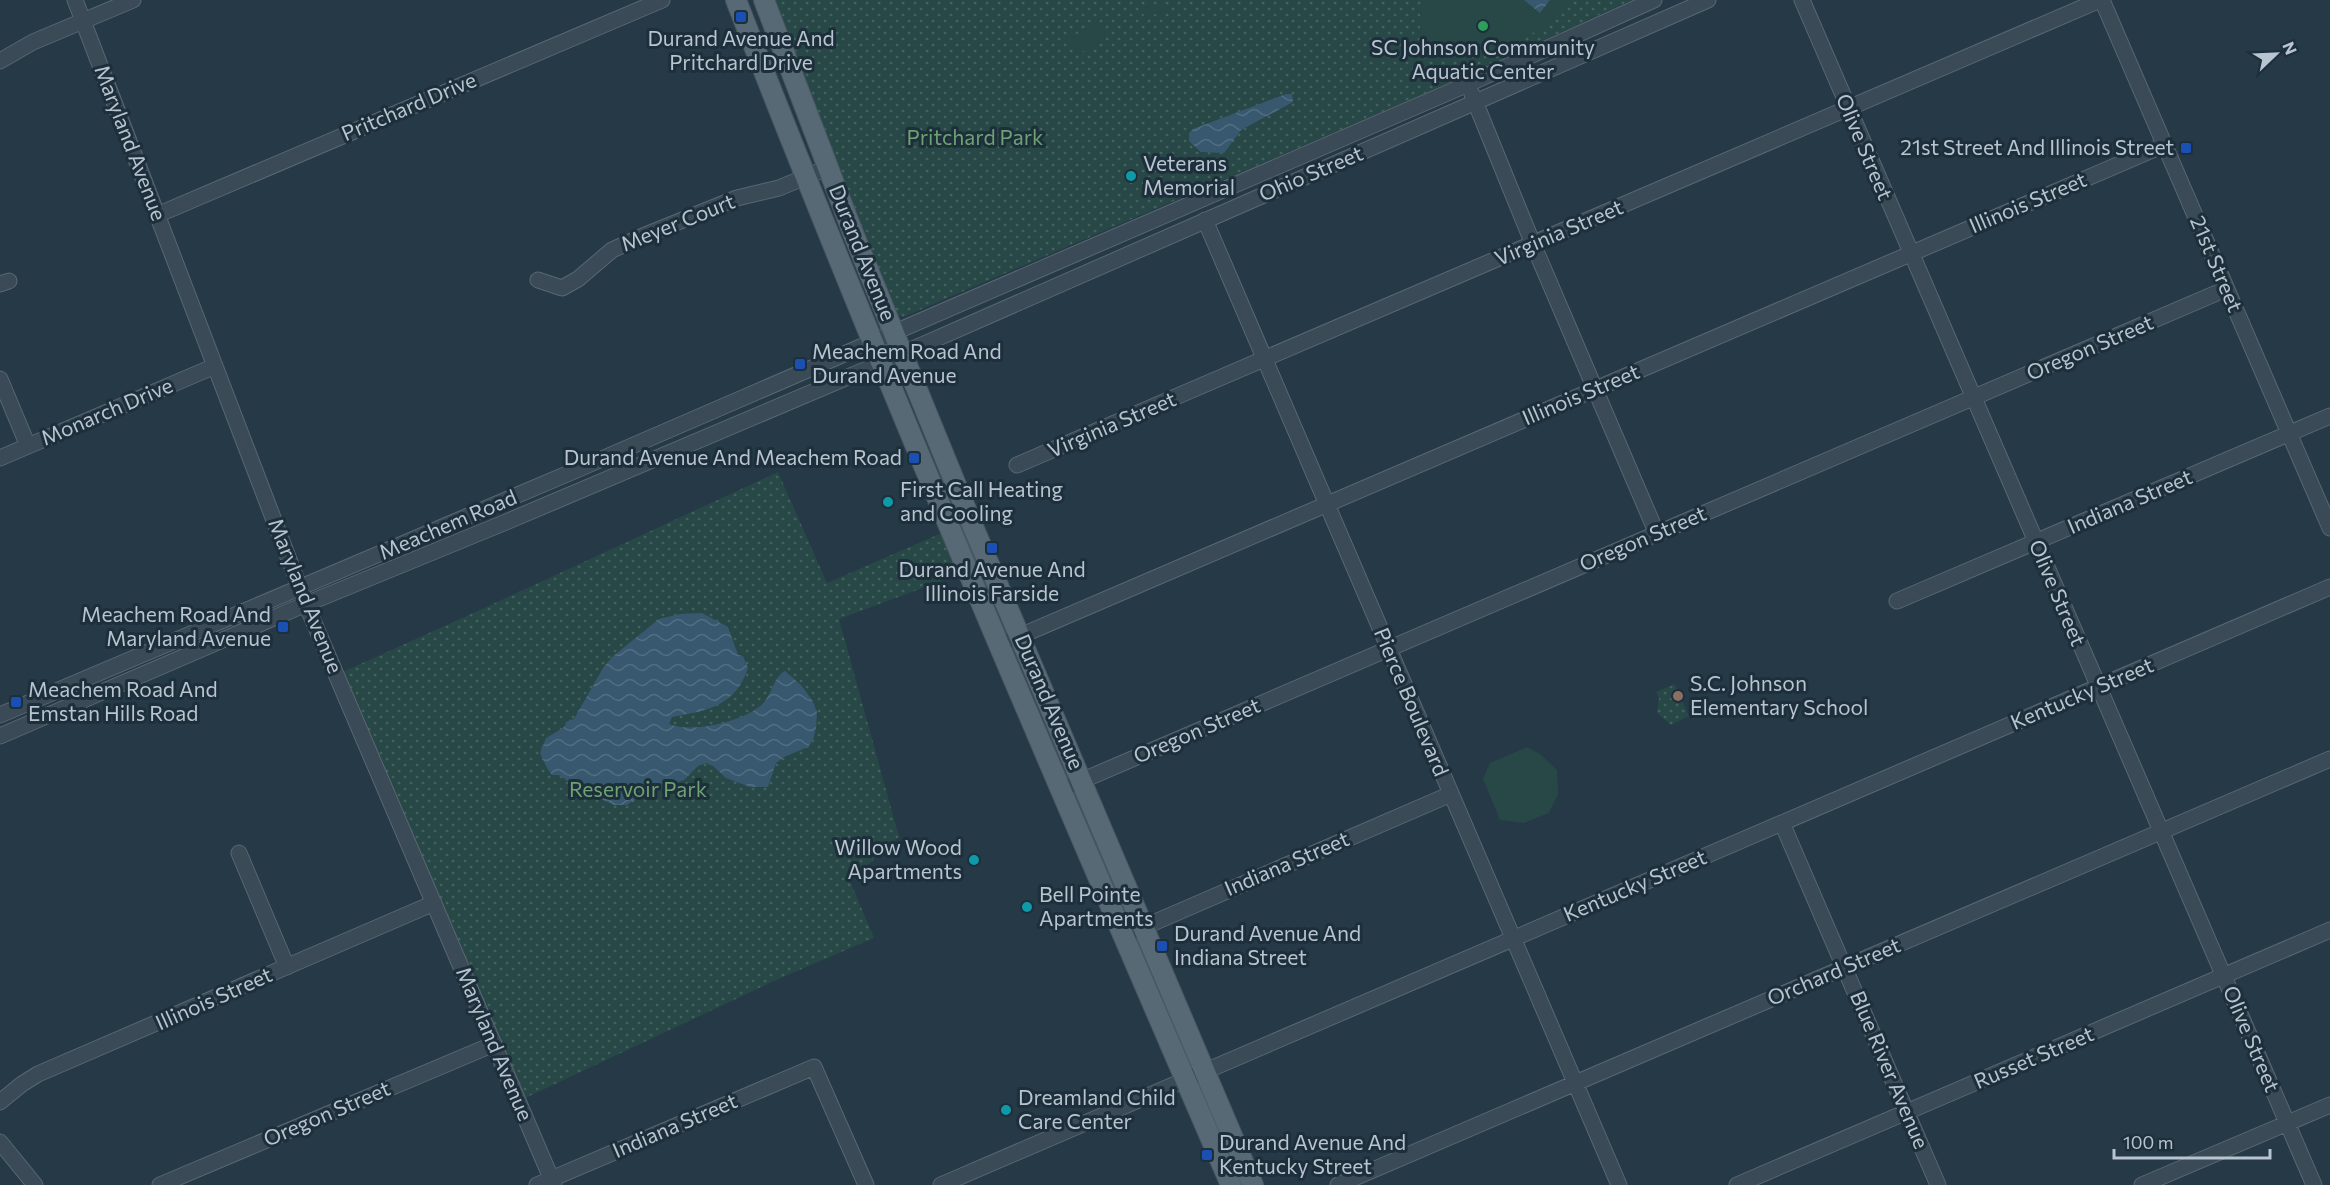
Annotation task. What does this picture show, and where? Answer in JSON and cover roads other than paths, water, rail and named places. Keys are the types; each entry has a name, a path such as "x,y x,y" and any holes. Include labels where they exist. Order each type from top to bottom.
{"main road":[{"name":"Durand Avenue","path":"736,0 881,363 1060,790 1231,1185"},
{"name":"Durand Avenue","path":"764,0 827,168 902,352 1253,1185"}],"street":[{"name":"Maryland Avenue","path":"75,0 306,604 553,1182"},
{"path":"0,61 33,42 133,0"},
{"name":"Pritchard Drive","path":"157,215 662,0"},
{"name":"Ohio Street","path":"894,332 1468,84 1654,0"},
{"name":"Ohio Street","path":"881,363 1708,0"},
{"name":"Olive Street","path":"1802,0 2314,1185"},
{"name":"Virginia Street","path":"1017,465 2101,0"},
{"name":"21st Street","path":"2101,0 2330,528"},
{"path":"1468,84 1533,244 1657,534"},
{"name":"Illinois Street","path":"999,645 2164,144"},
{"name":"Meyer Court","path":"538,280 562,288 578,279 612,250 737,198 778,188 827,168"},
{"name":"Pierce Boulevard","path":"1205,220 1619,1185"},
{"name":"Oregon Street","path":"1060,790 2226,289"},
{"name":"Meachem Road","path":"0,715 894,332"},
{"name":"Meachem Road","path":"0,736 306,604 881,363"},
{"name":"Monarch Drive","path":"0,458 215,366"},
{"path":"0,379 28,446"},
{"path":"710,412 720,431"},
{"name":"Indiana Street","path":"1897,601 2330,416"},
{"path":"574,471 582,490"},
{"path":"426,534 434,552"},
{"name":"Kentucky Street","path":"941,1185 2330,587"},
{"path":"132,659 140,676"},
{"name":"Orchard Street","path":"1338,1185 2330,759"},
{"name":"Indiana Street","path":"1123,936 1451,794"},
{"name":"Blue River Avenue","path":"1782,823 1938,1185"},
{"path":"239,853 287,967"},
{"name":"Illinois Street","path":"0,1102 38,1074 434,903"},
{"name":"Russet Street","path":"1737,1185 2330,930"},
{"name":"Oregon Street","path":"160,1185 494,1044"},
{"name":"Indiana Street","path":"537,1185 553,1182 814,1067 866,1185"},
{"path":"2142,1185 2330,1104"},
{"path":"0,1142 36,1185"}],"water":[{"path":"1524,0 1550,0 1540,13"},
{"path":"1286,94 1292,94 1293,102 1241,130 1224,153 1201,152 1189,141 1189,133 1193,129"},
{"path":"702,613 728,627 738,655 743,656 748,668 736,691 728,699 708,709 672,717 669,724 691,727 734,720 765,701 785,671 801,685 812,700 817,712 813,740 808,747 776,763 768,787 750,787 726,778 706,763 698,766 684,780 640,796 627,805 614,805 579,789 559,775 552,775 540,753 546,738 563,728 569,720 574,719 603,668 612,657 659,619 680,614"}],"place":[{"name":"Durand Avenue And Pritchard Drive","path":"741,17"},
{"name":"SC Johnson Community Aquatic Center","path":"1483,26"},
{"name":"21st Street And Illinois Street","path":"2186,148"},
{"name":"Veterans Memorial","path":"1131,176"},
{"name":"Meachem Road And Durand Avenue","path":"800,364"},
{"name":"Durand Avenue And Meachem Road","path":"914,458"},
{"name":"First Call Heating and Cooling","path":"888,502"},
{"name":"Durand Avenue And Illinois Farside","path":"992,548"},
{"name":"Meachem Road And Maryland Avenue","path":"283,627"},
{"name":"S.C. Johnson Elementary School","path":"1678,696"},
{"name":"Meachem Road And Emstan Hills Road","path":"16,702"},
{"name":"Willow Wood Apartments","path":"974,860"},
{"name":"Bell Pointe Apartments","path":"1027,907"},
{"name":"Durand Avenue And Indiana Street","path":"1162,946"},
{"name":"Dreamland Child Care Center","path":"1006,1110"},
{"name":"Durand Avenue And Kentucky Street","path":"1207,1155"}],"park label":[{"name":"Pritchard Park","path":"975,138"},
{"name":"Reservoir Park","path":"638,790"}]}
